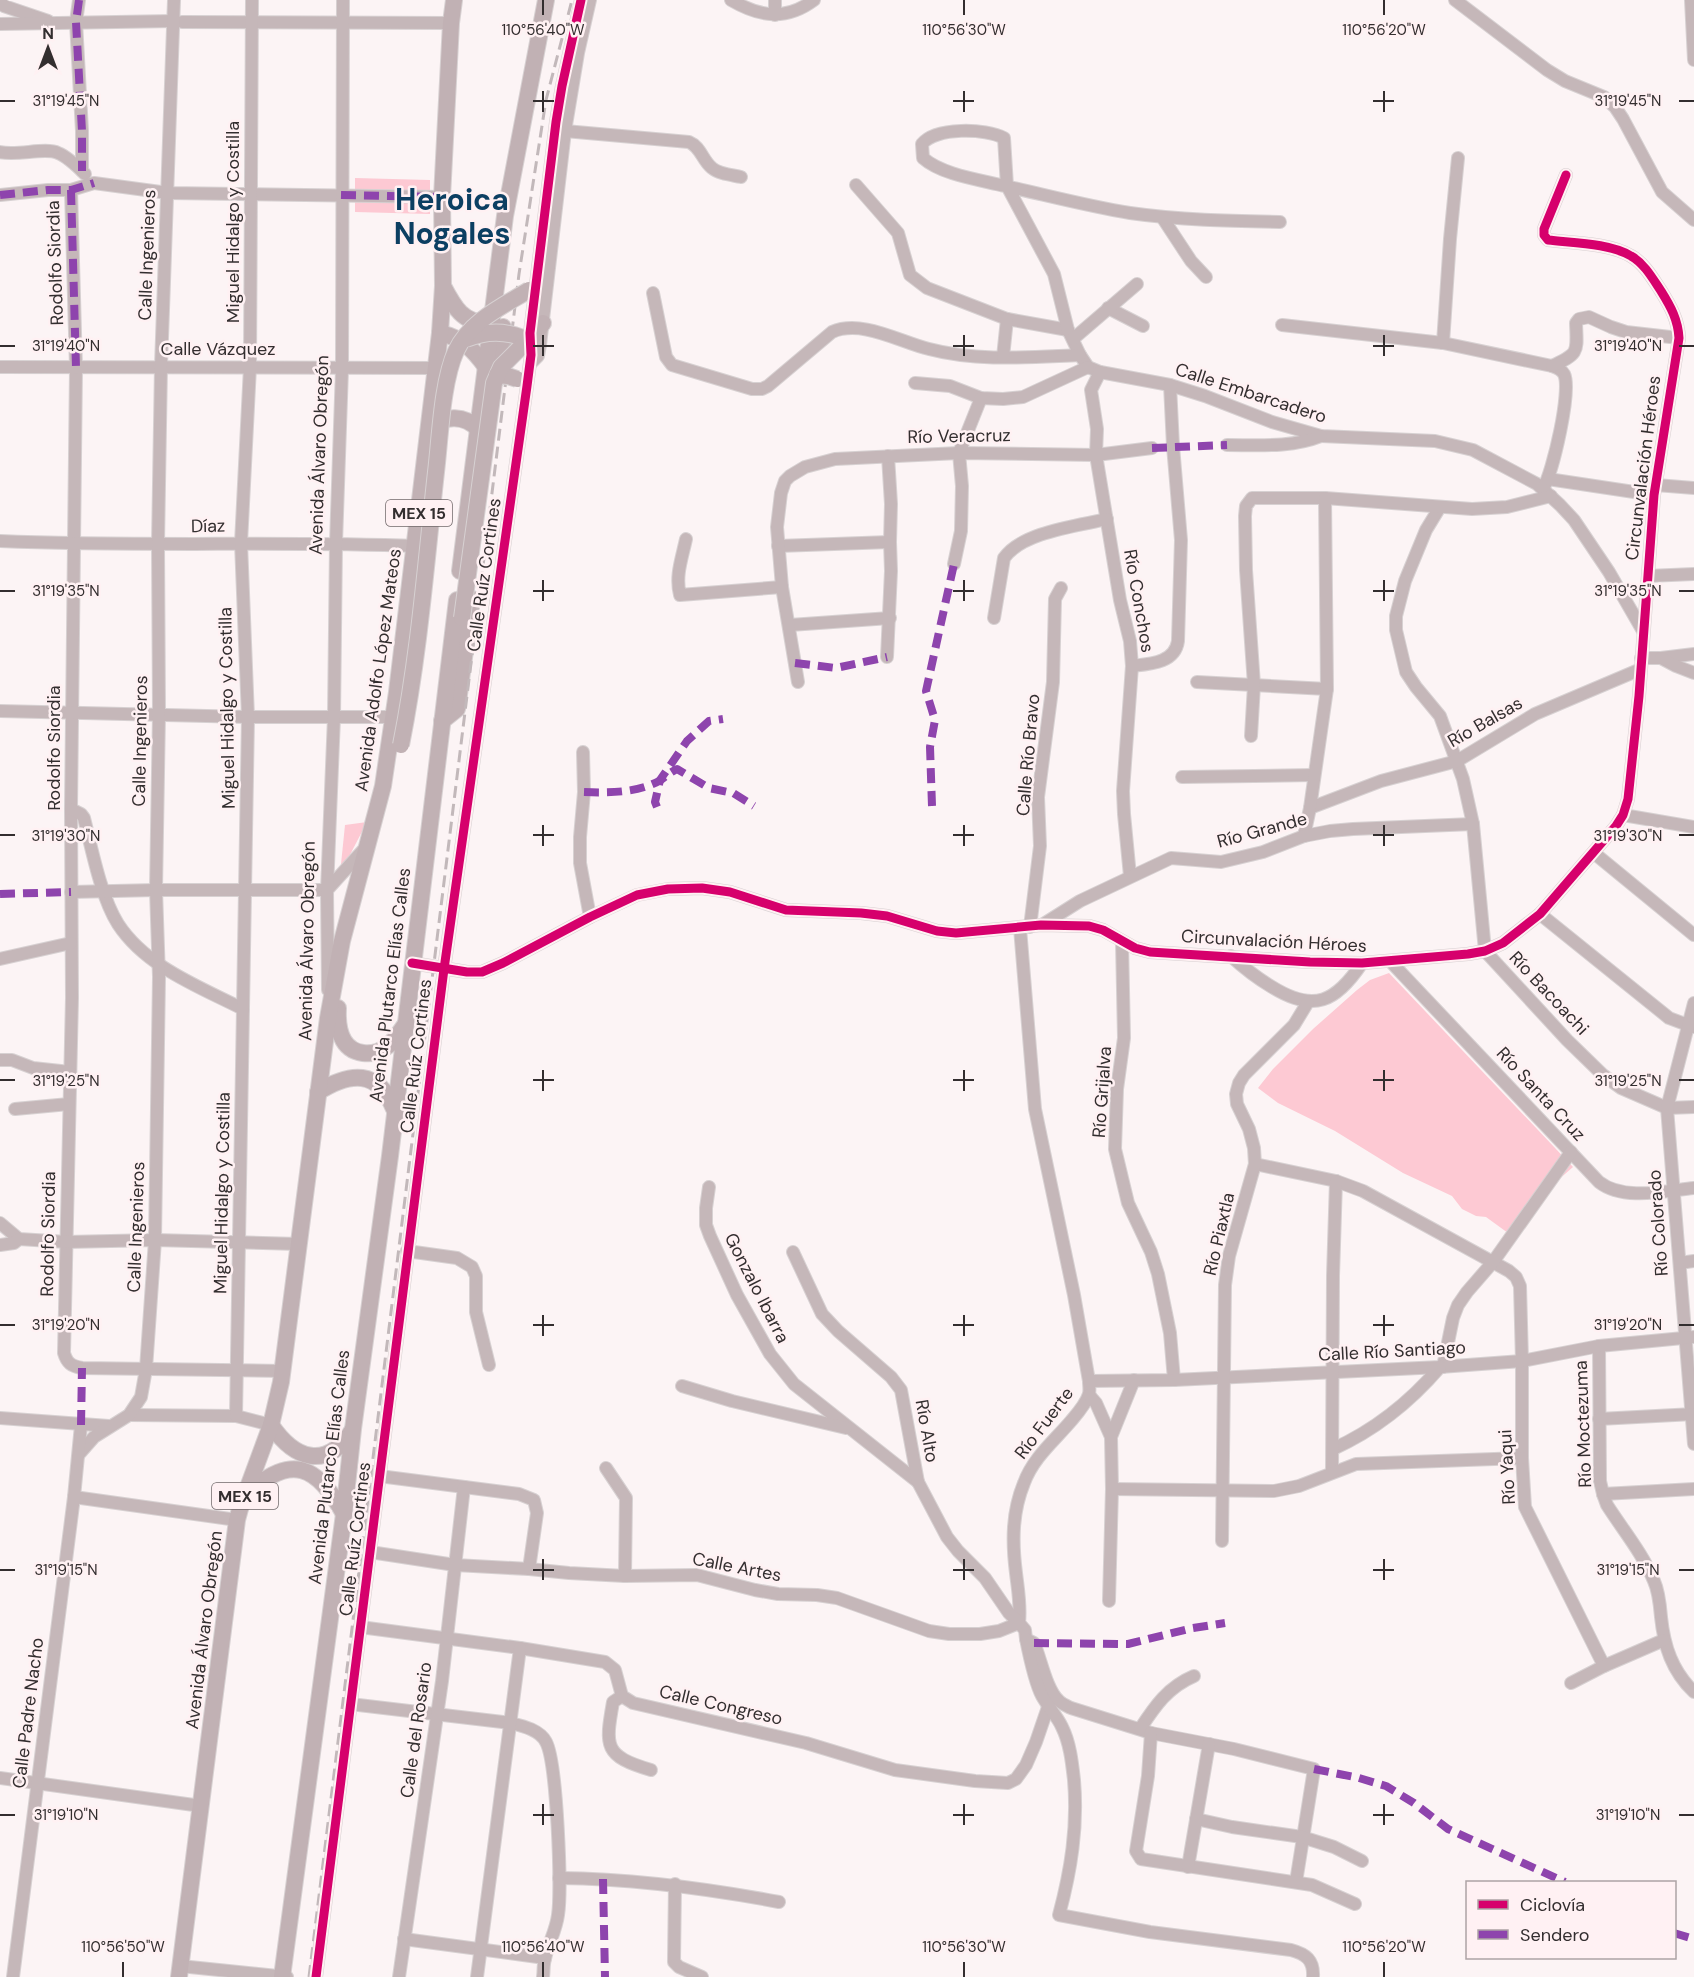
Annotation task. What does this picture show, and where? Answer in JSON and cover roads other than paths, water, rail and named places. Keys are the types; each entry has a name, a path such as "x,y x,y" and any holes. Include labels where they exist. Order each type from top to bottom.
{"highway":[{"name":"Avenida Adolfo López Mateos","path":"328,1018 342,941 383,786 416,546 440,333 443,286 442,197 454,0"},
{"name":"Avenida Plutarco Elías Calles","path":"284,1977 387,1179 478,429 492,371 492,323 505,216 546,0"},
{"path":"442,721 457,709 465,663 505,314 507,288 504,273 530,100 554,0"},
{"path":"443,286 455,309 461,315 476,322 492,323"},
{"path":"383,786 401,745 415,661 447,389 456,352 471,330 488,315 532,288"},
{"path":"492,371 506,361 543,323"},
{"path":"463,340 485,332 506,332 524,342 534,361"},
{"path":"440,333 458,338 473,349 492,371 522,383"},
{"path":"442,721 449,701 462,618 490,408 492,371"},
{"path":"429,428 440,421 456,418 468,421 478,429"},
{"path":"352,903 351,930 339,992 338,1029 341,1036 347,1047 356,1052 380,1051 392,1042 405,1023"},
{"name":"Avenida Álvaro Obregón","path":"180,1971 237,1520 271,1425 283,1371 328,1018"},
{"path":"318,1092 330,1084 347,1078 367,1079 387,1094 394,1110"},
{"path":"271,1425 327,1486 344,1514"},
{"path":"244,1496 274,1473 308,1463 316,1456 337,1450 353,1430"}],"street":[{"path":"79,0 76,22 82,171"},
{"name":"Calle Ingenieros","path":"129,1415 141,1397 146,1369 155,1240 159,965 156,890 159,714 158,544 161,366 178,21 174,0"},
{"name":"Miguel Hidalgo y Costilla","path":"237,1416 248,717 241,543 250,367 252,0"},
{"name":"Avenida Álvaro Obregón","path":"328,1018 327,890 334,717 336,543 342,369 343,0"},
{"path":"524,342 562,86 581,0"},
{"name":"Calle Ruíz Cortines","path":"316,1977 407,1251 522,383 534,361 543,323 565,131 578,53 590,0"},
{"path":"731,0 753,10 775,15 798,10 814,0"},
{"path":"775,15 776,0"},
{"path":"1455,0 1547,70 1565,81 1605,97 1623,119 1662,192 1694,220"},
{"path":"1691,0 1694,59"},
{"path":"0,1 4,6 54,24"},
{"path":"0,24 178,21 451,23"},
{"path":"565,131 689,142 698,148 710,167 741,177"},
{"path":"915,383 950,386 981,398 1003,399 1023,397 1088,367 1071,335 1054,274 1007,186 1003,137 958,131 926,138 922,144 923,158 935,167 1007,186 1075,202 1162,217 1280,222"},
{"path":"1,152 18,154 53,151 62,155 94,183"},
{"path":"1443,343 1458,158"},
{"name":"Circunvalación Héroes","path":"412,963 467,972 482,972 637,895 702,888 730,892 786,910 887,916 937,931 956,933 1030,927 1089,926 1103,930 1135,948 1150,952 1362,963 1485,951 1503,943 1540,914 1594,853 1623,815 1630,787 1655,490 1679,338 1678,324 1672,309 1649,273 1633,256 1615,249 1546,238 1544,229 1566,174"},
{"path":"0,195 71,190 94,183 168,193 442,197"},
{"path":"856,185 898,233 910,275 927,288 1007,319 1071,335"},
{"name":"Rodolfo Siordia","path":"71,190 76,368 71,809 72,998 64,1353 66,1361 72,1366 82,1368 146,1369"},
{"path":"1162,217 1191,261 1206,277"},
{"path":"1071,335 1137,284"},
{"path":"653,293 666,357 672,365 752,389 762,389 768,386 832,332 839,329 880,332 928,349 973,357 1080,355"},
{"path":"1108,308 1143,326"},
{"path":"1552,366 1574,354 1577,349 1576,323 1584,317 1626,332 1679,338"},
{"path":"1003,357 1007,319"},
{"path":"1282,325 1443,343 1552,366 1562,371 1565,387 1560,430 1548,488"},
{"name":"Calle Vázquez","path":"0,367 436,368"},
{"name":"Calle Embarcadero","path":"1088,367 1205,396 1272,422 1321,436 1435,441 1473,450 1548,488 1574,520 1610,572 1643,632"},
{"name":"Río Conchos","path":"1101,372 1091,390 1097,429 1096,455 1120,600 1130,641 1132,666 1123,791 1130,876"},
{"path":"1132,666 1156,663 1172,655 1178,641 1182,551 1170,386"},
{"path":"954,564 961,531 962,486 959,453 981,398"},
{"path":"1227,445 1289,445 1321,436"},
{"name":"Río Veracruz","path":"778,546 777,527 781,493 785,481 813,464 835,459 888,456 959,453 1096,455 1152,448"},
{"path":"887,657 890,618 891,504 888,456"},
{"path":"1251,736 1254,685 1246,570 1245,516 1246,506 1252,498 1325,498 1472,509 1507,507 1548,488 1655,490 1694,488"},
{"path":"1304,836 1327,689 1325,498"},
{"name":"Río Bacoachi","path":"1440,507 1426,530 1405,581 1396,615 1396,630 1406,672 1440,716 1463,779 1473,824 1485,951 1567,1040 1603,1075 1621,1088 1667,1108 1694,1107"},
{"path":"994,618 1004,558 1008,551 1037,536 1107,519"},
{"path":"686,539 678,573 680,595 782,587"},
{"name":"Díaz","path":"0,541 74,544 336,543 416,546"},
{"path":"798,682 782,587 778,546 890,542"},
{"path":"1648,576 1694,574"},
{"name":"Calle Río Bravo","path":"1030,927 1040,846 1038,797 1053,682 1055,599 1061,588"},
{"path":"790,624 890,618"},
{"path":"1641,664 1661,658 1694,654"},
{"path":"1661,658 1694,672"},
{"name":"Río Balsas","path":"1310,808 1381,781 1457,761 1535,714 1641,664"},
{"path":"1197,682 1327,689"},
{"path":"0,711 248,717 393,717"},
{"path":"583,752 584,792 580,863 590,917"},
{"path":"1182,777 1314,774"},
{"path":"71,809 84,818 104,891 117,923 130,940 159,965 243,1009"},
{"path":"1623,815 1693,828"},
{"name":"Río Grande","path":"1030,927 1130,876 1171,858 1221,862 1263,852 1304,836 1353,829 1473,824"},
{"path":"71,892 327,890 366,847"},
{"path":"1594,853 1694,935"},
{"path":"1540,914 1669,1018 1690,1027"},
{"name":"Río Fuerte","path":"1030,927 1035,1109 1074,1295 1089,1381 1089,1395 1078,1412 1033,1463 1019,1496 1014,1515 1014,1557 1020,1602 1019,1623 1025,1630 1026,1639 1034,1643 1049,1686 1059,1701 1071,1708 1146,1731 1314,1769 1302,1837"},
{"name":"Río Grijalva","path":"1122,941 1124,1038 1117,1089 1115,1149 1128,1203 1151,1252 1158,1274 1170,1333 1174,1380"},
{"path":"0,958 71,943"},
{"path":"1231,956 1262,981 1292,998 1308,1002 1323,999 1337,992 1348,982 1362,963"},
{"name":"Río Santa Cruz","path":"1390,961 1608,1189 1629,1193 1694,1188"},
{"name":"Río Piaxtla","path":"1221,1541 1225,1285 1229,1256 1255,1164 1249,1129 1237,1104 1236,1094 1244,1075 1294,1025 1308,1002"},
{"name":"Río Colorado","path":"1694,1003 1690,1027 1667,1108 1680,1263 1689,1337 1694,1444"},
{"path":"0,1060 12,1060 33,1068 70,1072"},
{"path":"15,1109 69,1104"},
{"path":"1333,1449 1358,1438 1392,1414 1441,1367 1458,1305 1493,1262 1571,1152"},
{"path":"1255,1164 1336,1181 1332,1472"},
{"name":"Río Yaqui","path":"1336,1181 1363,1191 1493,1262 1516,1277 1520,1286 1522,1458 1525,1507 1604,1666"},
{"name":"Gonzalo Ibarra","path":"709,1187 706,1225 736,1295 762,1342 794,1384 918,1482"},
{"path":"0,1223 19,1239 67,1242 155,1240 298,1244"},
{"path":"0,1245 14,1243 19,1239"},
{"path":"407,1251 457,1258 472,1267 476,1276 476,1312 489,1365"},
{"name":"Río Alto","path":"793,1252 822,1314 838,1332 891,1377 901,1390 918,1482 947,1537 985,1578 1009,1613 1019,1623"},
{"path":"1680,1263 1694,1262"},
{"name":"Calle Río Santiago","path":"1089,1381 1174,1380 1441,1367 1522,1361 1599,1346 1689,1337"},
{"name":"Río Moctezuma","path":"1599,1346 1602,1494 1656,1583 1664,1640 1673,1666 1685,1684 1694,1692"},
{"path":"146,1369 283,1371"},
{"path":"1111,1437 1134,1380"},
{"path":"682,1386 732,1401 850,1429"},
{"path":"1089,1395 1096,1402 1111,1437 1109,1601"},
{"path":"1599,1419 1693,1414"},
{"path":"79,1454 94,1437 129,1415 237,1416 271,1425"},
{"path":"0,1418 109,1426"},
{"path":"79,1454 81,1425"},
{"name":"Calle Padre Nacho","path":"13,1977 79,1454"},
{"path":"1112,1489 1274,1491 1287,1489 1356,1464 1522,1458"},
{"path":"606,1468 626,1498 625,1576"},
{"path":"379,1476 519,1494 534,1500 537,1513 529,1569"},
{"name":"Calle del Rosario","path":"399,1977 447,1639 464,1487"},
{"path":"1602,1494 1694,1489"},
{"path":"74,1497 237,1520"},
{"name":"Calle Artes","path":"370,1552 455,1565 625,1576 697,1575 778,1594 837,1598 929,1631 949,1634 980,1634 999,1631 1019,1623"},
{"path":"360,1627 520,1648 605,1662 615,1670 622,1696 613,1702 608,1731 610,1746 617,1755 631,1764 651,1770"},
{"path":"1026,1639 1038,1686 1048,1707 1061,1725 1071,1755 1076,1807 1075,1839 1059,1915 1150,1932 1290,1950 1302,1953 1308,1958 1312,1963 1313,1977"},
{"path":"1571,1683 1664,1640"},
{"path":"477,1977 520,1648"},
{"path":"1194,1676 1183,1680 1158,1702 1146,1731 1148,1776 1137,1851 1141,1859 1296,1882 1326,1890 1355,1904"},
{"name":"Calle Congreso","path":"622,1696 633,1703 806,1743 895,1770 1008,1784 1017,1779 1026,1765 1048,1707"},
{"path":"350,1704 511,1724 536,1732 545,1740 551,1763 559,1878 559,1914 545,1958 543,1977"},
{"path":"1188,1867 1209,1744"},
{"path":"0,1778 201,1806"},
{"path":"1196,1819 1232,1827 1302,1837 1334,1846 1362,1861"},
{"path":"1296,1882 1302,1837"},
{"path":"559,1878 675,1884 779,1902"},
{"path":"675,1884 674,1962 696,1975"},
{"path":"404,1939 545,1958"},
{"path":"180,1971 284,1977"}],"railway":[{"path":"309,1977 519,274 546,100 572,0"}],"district":[{"name":"Heroica Nogales","path":"452,217"}]}
